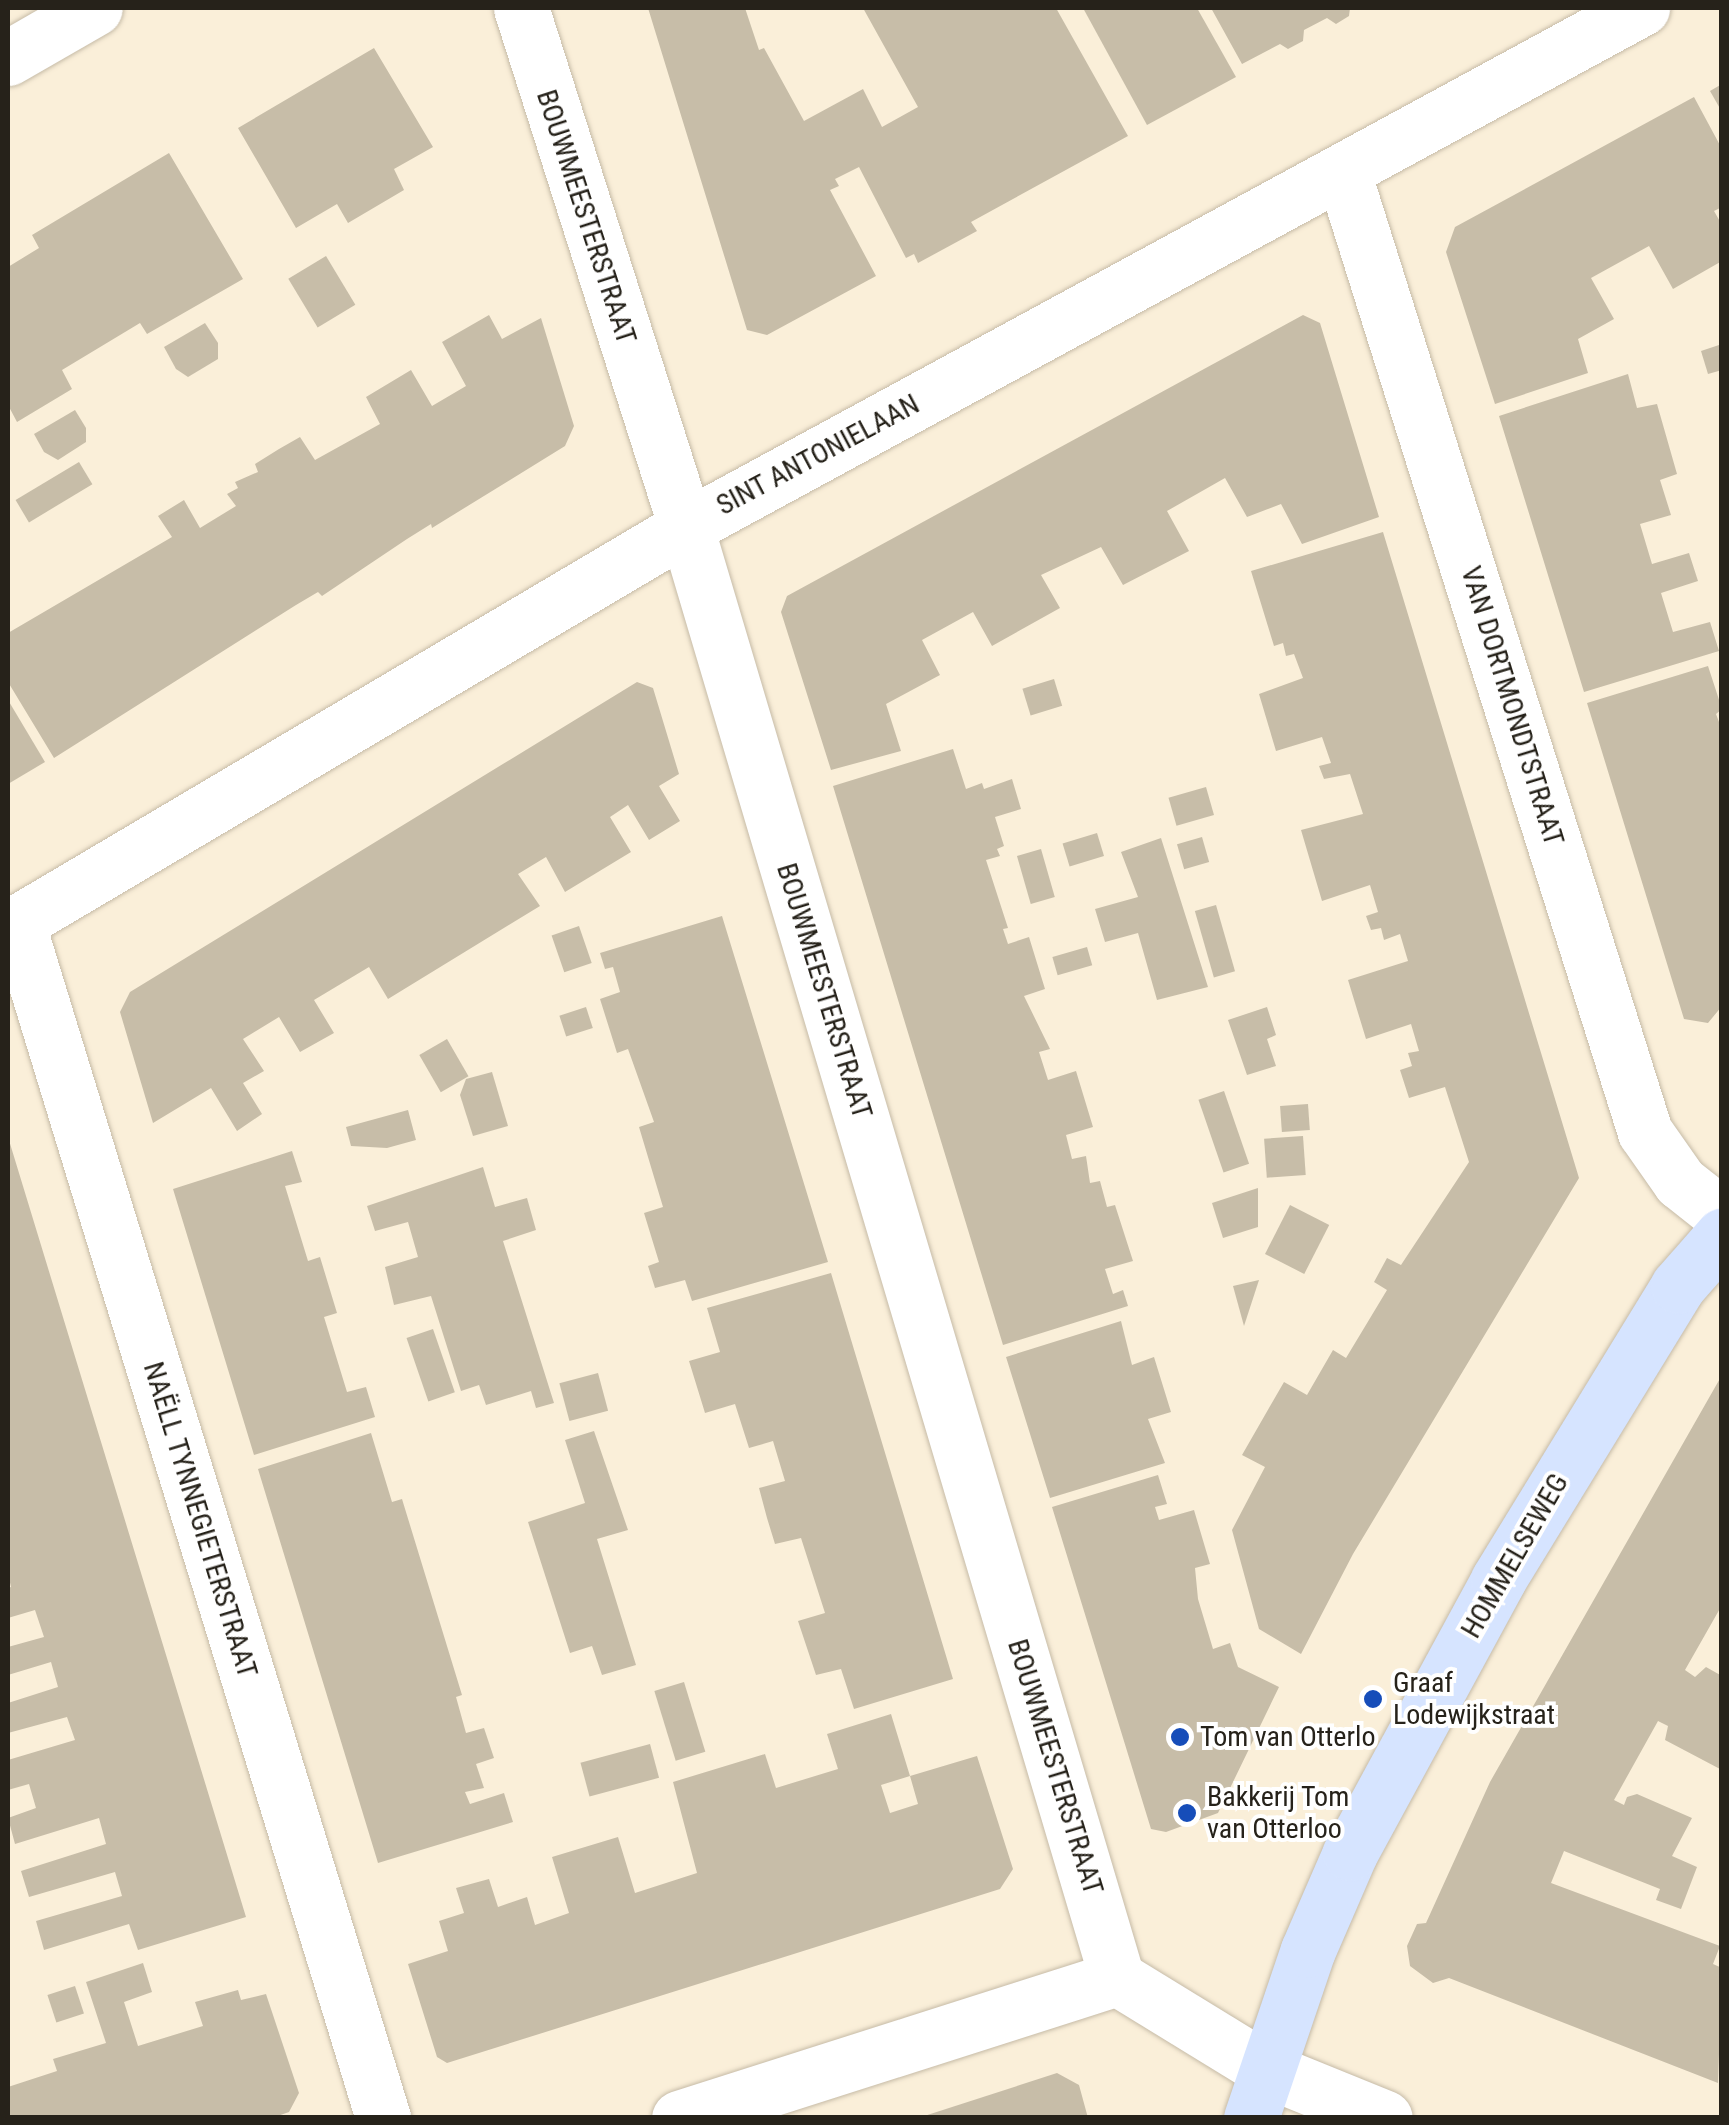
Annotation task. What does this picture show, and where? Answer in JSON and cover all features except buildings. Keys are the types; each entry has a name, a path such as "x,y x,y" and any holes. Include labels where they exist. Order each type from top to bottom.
{"street":[{"path":"8,58 95,8"},
{"name":"BOUWMEESTERSTRAAT","path":"521,8 686,526 1117,1978"},
{"name":"SINT ANTONIELAAN","path":"12,925 686,526 1642,8"},
{"name":"VAN DORTMONDTSTRAAT","path":"1343,172 1645,1132 1680,1182 1722,1215"},
{"name":"NAËLL TYNNEGIETERSTRAAT","path":"12,925 383,2118"},
{"name":"HOMMELSEWEG","path":"1259,2094 1308,1950 1350,1853 1498,1580 1678,1286 1722,1236"},
{"path":"679,2118 1117,1978 1259,2094 1386,2118"}],"place":[{"name":"Graaf Lodewijkstraat","path":"1373,1699"},
{"name":"Tom van Otterlo","path":"1180,1737"},
{"name":"Bakkerij Tom van Otterloo","path":"1187,1813"}]}
